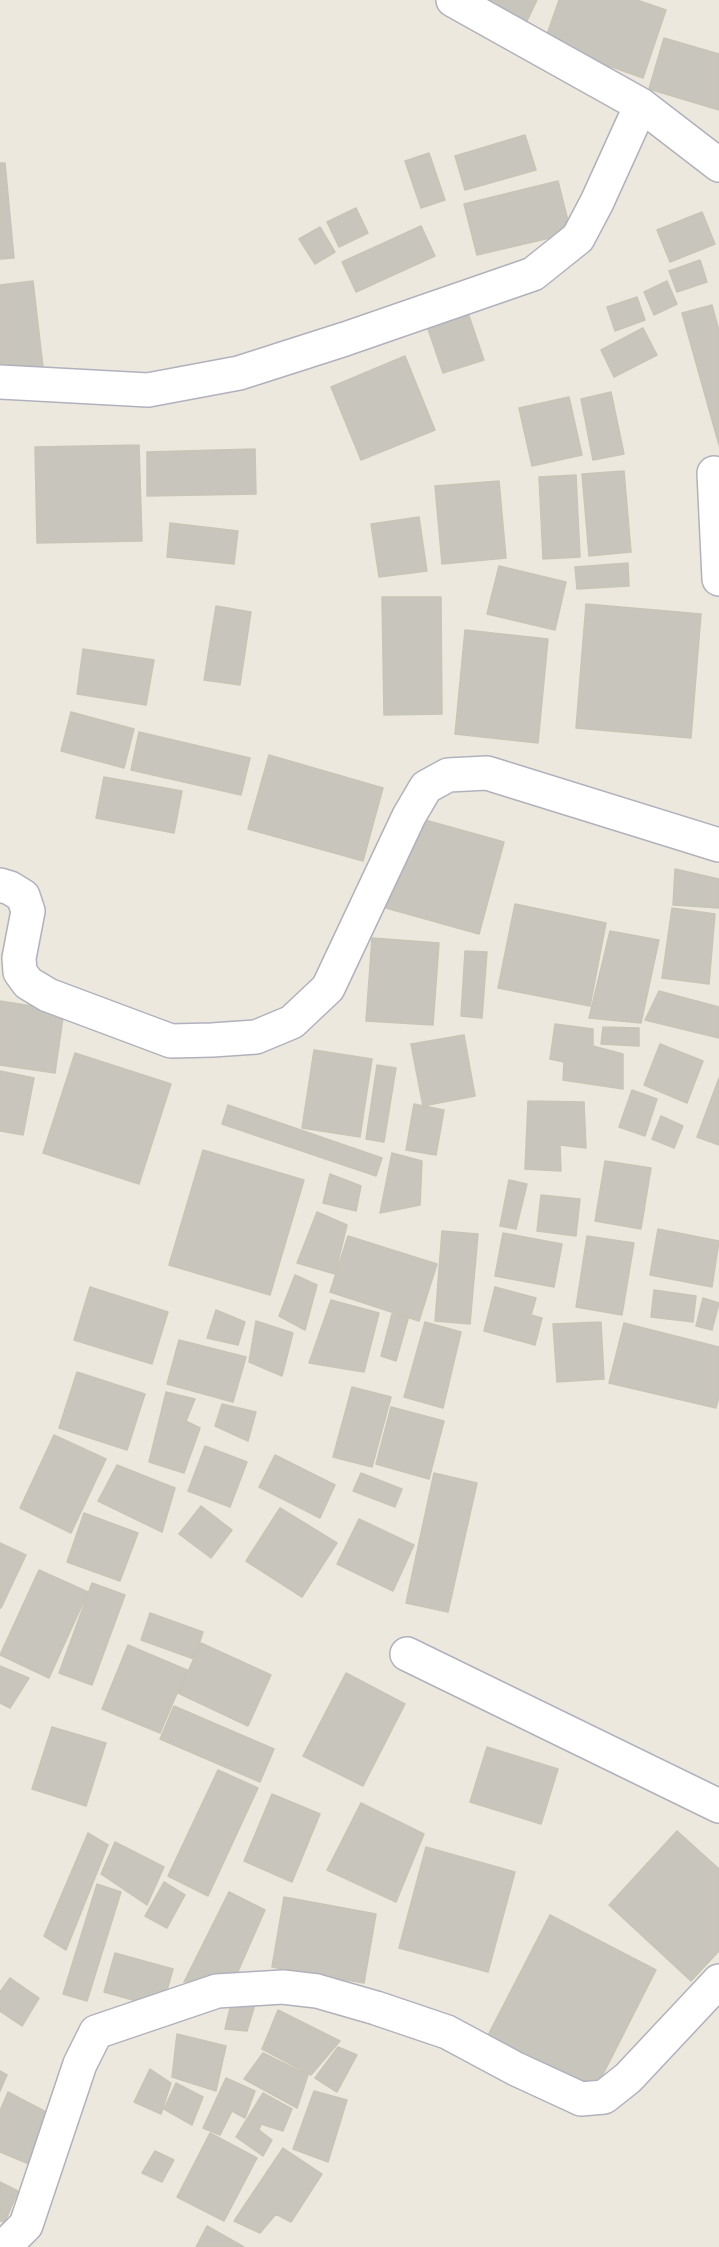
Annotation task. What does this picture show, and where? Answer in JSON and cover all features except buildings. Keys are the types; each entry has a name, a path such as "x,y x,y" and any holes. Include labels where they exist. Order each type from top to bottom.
{"street":[{"path":"453,0 641,105 719,165"},
{"path":"0,382 148,390 239,373 533,274 578,238 641,105"},
{"path":"714,473 719,579"},
{"path":"0,885 22,896 28,911 19,958 20,972 28,983 48,995 171,1041 256,1038 291,1022 328,988 409,816 426,787 448,775 487,773 719,845"},
{"path":"407,1654 719,1806"},
{"path":"4,2247 26,2224 80,2064 96,2032 217,1991 283,1986 317,1991 447,2032 516,2069 581,2099 604,2097 628,2078 719,1981"}]}
